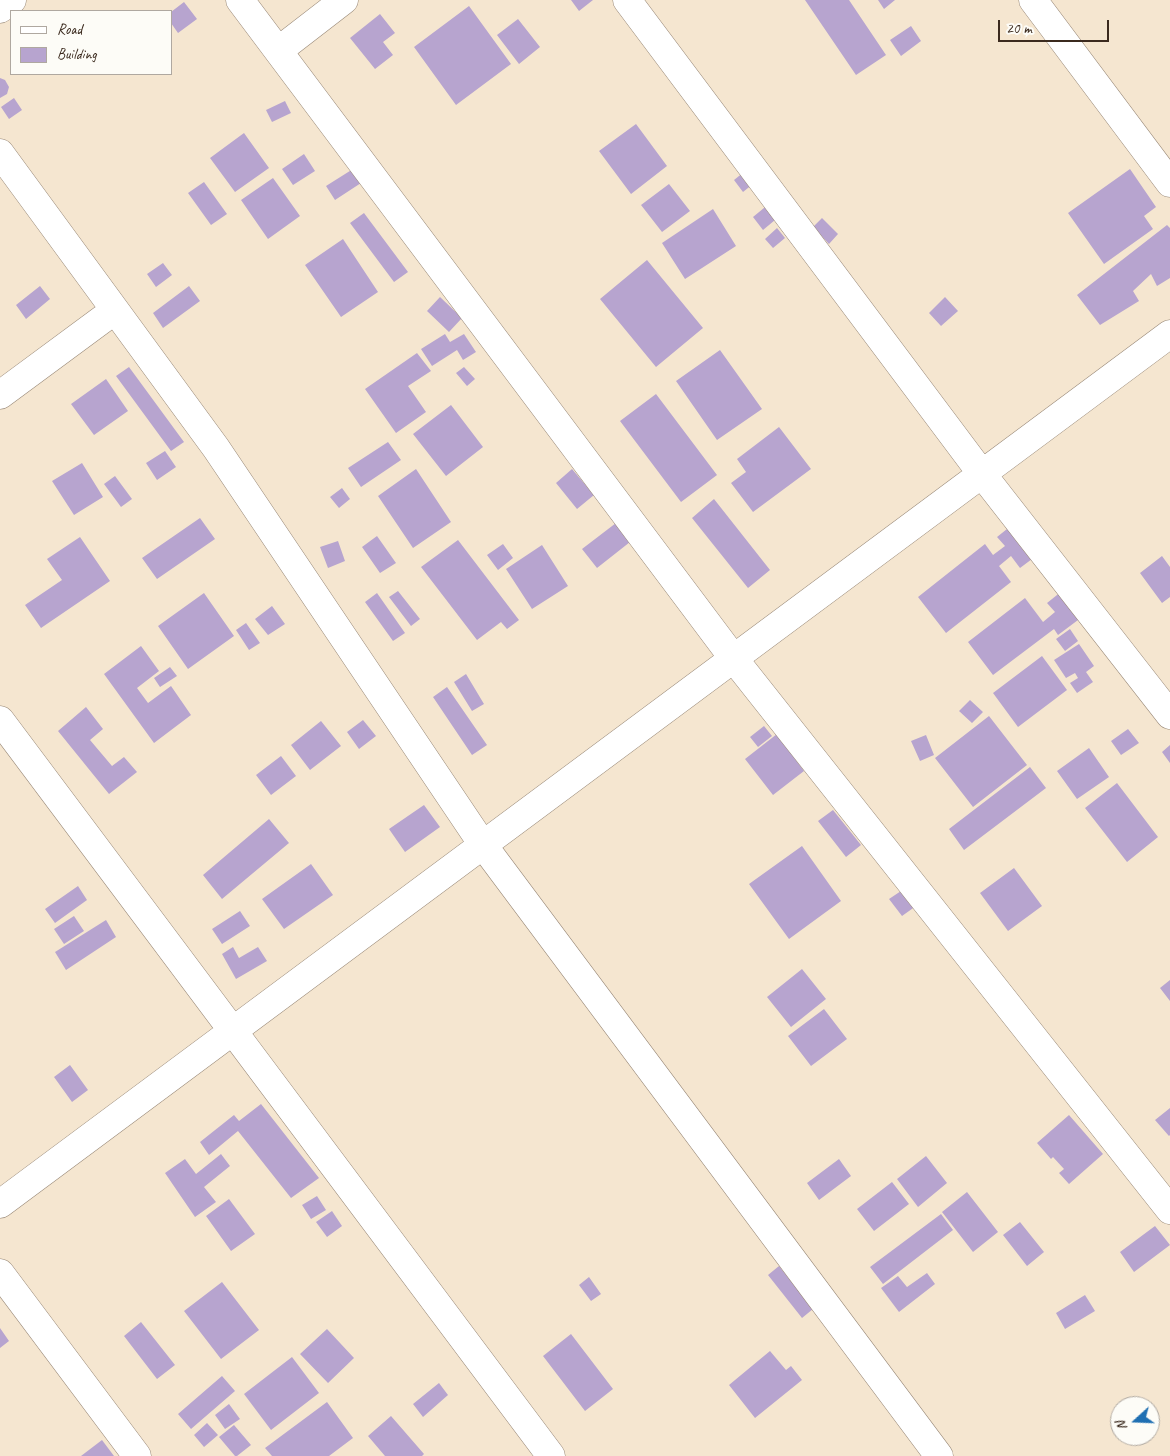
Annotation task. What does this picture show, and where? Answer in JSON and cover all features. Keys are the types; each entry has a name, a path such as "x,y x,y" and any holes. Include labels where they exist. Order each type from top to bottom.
{"street":[{"path":"0,9 12,0"},
{"path":"240,0 734,659 1170,1210"},
{"path":"278,51 344,0"},
{"path":"627,0 982,474 1170,715"},
{"path":"1033,0 1170,183"},
{"path":"0,153 216,448 483,845 939,1456"},
{"path":"0,395 115,310"},
{"path":"0,1204 1170,334"},
{"path":"0,720 551,1456"},
{"path":"0,1274 137,1456"}],"building":[{"path":"571,0 593,0 579,11"},
{"path":"805,0 849,0 886,55 856,75"},
{"path":"878,0 895,0 884,9"},
{"path":"184,2 197,19 178,33 172,24 172,11"},
{"path":"469,6 511,64 456,105 414,47"},
{"path":"380,14 395,33 383,42 393,55 375,69 350,38"},
{"path":"518,19 540,47 519,64 497,35"},
{"path":"911,26 921,41 901,56 890,40"},
{"path":"0,78 5,80 9,87 7,94 0,98"},
{"path":"14,98 22,110 9,119 1,107"},
{"path":"285,101 291,113 272,122 266,110"},
{"path":"636,124 667,166 631,194 599,151"},
{"path":"244,133 269,168 235,192 210,158"},
{"path":"304,154 315,171 293,185 282,169"},
{"path":"353,169 361,183 335,200 326,186"},
{"path":"1130,169 1156,207 1144,216 1153,229 1104,264 1068,213"},
{"path":"744,172 753,184 743,192 734,180"},
{"path":"273,178 300,216 268,239 241,200"},
{"path":"204,182 227,214 211,225 188,193"},
{"path":"669,184 690,211 662,232 641,205"},
{"path":"770,203 781,215 763,230 753,217"},
{"path":"713,209 736,246 685,279 662,243"},
{"path":"364,213 408,272 394,282 350,223"},
{"path":"822,218 838,234 829,244 813,227"},
{"path":"1167,225 1170,228 1170,278 1157,286 1151,274 1133,291 1139,301 1100,325 1077,295"},
{"path":"777,228 785,238 773,248 765,239"},
{"path":"343,239 378,292 341,317 305,265"},
{"path":"647,260 703,328 656,367 600,299"},
{"path":"163,263 172,275 156,287 147,274"},
{"path":"40,286 50,299 26,319 16,305"},
{"path":"189,286 200,301 163,328 153,313"},
{"path":"440,297 462,318 449,332 427,311"},
{"path":"945,297 958,311 941,326 929,313"},
{"path":"445,334 450,342 464,334 476,352 463,360 457,350 432,366 421,349"},
{"path":"720,350 762,409 717,440 676,381"},
{"path":"417,353 431,371 408,386 426,412 396,433 365,389"},
{"path":"129,367 184,442 171,451 116,376"},
{"path":"464,367 475,379 467,386 456,373"},
{"path":"106,379 128,411 94,435 71,404"},
{"path":"656,394 717,475 681,502 620,421"},
{"path":"451,405 483,447 446,476 413,434"},
{"path":"779,427 811,469 753,512 731,483 746,472 737,459"},
{"path":"388,442 401,460 361,487 348,468"},
{"path":"165,451 176,467 157,480 146,463"},
{"path":"82,463 103,497 74,515 52,481"},
{"path":"416,469 451,522 413,548 378,496"},
{"path":"572,469 594,495 577,509 556,483"},
{"path":"115,476 132,499 121,507 104,484"},
{"path":"342,488 350,499 339,508 330,497"},
{"path":"714,499 770,570 748,588 692,518"},
{"path":"200,518 215,539 157,579 142,558"},
{"path":"616,523 630,542 597,568 582,549"},
{"path":"1012,525 1036,556 1020,568 1011,556 999,566 1011,582 946,633 918,597 985,544 993,555 1005,546 997,537"},
{"path":"377,536 396,563 380,573 362,547"},
{"path":"80,537 110,581 41,628 25,605 62,580 47,559"},
{"path":"458,540 519,620 507,629 501,622 477,640 421,567"},
{"path":"338,541 345,561 328,568 320,547"},
{"path":"503,544 513,558 498,570 487,555"},
{"path":"542,545 568,586 532,609 506,569"},
{"path":"1162,556 1170,567 1170,597 1162,603 1140,573"},
{"path":"398,591 420,619 411,626 389,597"},
{"path":"1062,591 1082,617 1058,635 1054,629 993,675 968,642 1025,598 1043,622 1055,612 1047,603"},
{"path":"204,593 234,636 188,669 158,626"},
{"path":"377,593 405,633 393,641 365,602"},
{"path":"272,606 285,624 268,635 255,619"},
{"path":"246,623 260,643 249,650 236,630"},
{"path":"1070,629 1078,641 1065,651 1056,639"},
{"path":"1079,644 1094,666 1086,672 1093,682 1077,693 1070,683 1078,678 1075,673 1066,678 1054,660"},
{"path":"141,646 159,671 137,688 148,703 171,686 191,715 154,743 104,674"},
{"path":"1042,656 1067,690 1018,727 993,693"},
{"path":"170,667 177,676 160,687 154,678"},
{"path":"466,674 484,704 472,711 454,682"},
{"path":"447,687 487,745 472,755 433,697"},
{"path":"970,700 983,712 972,723 959,711"},
{"path":"86,707 103,729 90,740 112,766 124,757 137,772 109,794 58,731"},
{"path":"989,716 1027,765 973,807 935,758"},
{"path":"363,720 376,736 359,749 347,732"},
{"path":"321,721 341,746 310,770 291,745"},
{"path":"764,726 772,736 758,747 750,737"},
{"path":"1128,729 1139,743 1121,755 1111,741"},
{"path":"777,734 804,771 773,795 745,759"},
{"path":"926,735 934,755 920,761 911,741"},
{"path":"1170,745 1170,763 1162,752"},
{"path":"1089,748 1109,777 1077,799 1057,771"},
{"path":"281,756 296,776 271,795 256,775"},
{"path":"1030,767 1046,788 964,850 949,829"},
{"path":"1117,783 1158,837 1127,862 1085,808"},
{"path":"424,805 440,827 405,852 389,829"},
{"path":"833,810 861,845 846,857 818,821"},
{"path":"269,819 289,843 222,899 203,875"},
{"path":"802,846 841,901 789,939 749,884"},
{"path":"311,864 333,895 284,929 262,899"},
{"path":"1014,868 1042,906 1008,931 980,893"},
{"path":"78,886 87,900 55,923 45,909"},
{"path":"904,889 916,906 902,916 889,899"},
{"path":"240,911 250,926 222,944 212,929"},
{"path":"74,916 84,931 64,944 54,929"},
{"path":"106,920 116,937 66,970 55,952"},
{"path":"233,947 239,958 258,947 267,961 236,979 222,954"},
{"path":"802,969 826,999 791,1027 767,997"},
{"path":"1170,980 1170,1001 1160,988"},
{"path":"824,1009 847,1039 811,1066 788,1036"},
{"path":"70,1065 88,1090 72,1102 54,1077"},
{"path":"261,1104 319,1178 291,1198 238,1131 209,1155 200,1142 234,1115 239,1121"},
{"path":"1170,1108 1170,1135 1169,1136 1155,1120"},
{"path":"1069,1115 1103,1154 1069,1184 1059,1173 1064,1169 1053,1157 1051,1159 1037,1143"},
{"path":"221,1154 230,1166 204,1187 216,1202 195,1217 165,1173 185,1159 196,1174"},
{"path":"926,1156 947,1183 918,1207 897,1179"},
{"path":"839,1159 851,1176 819,1200 807,1183"},
{"path":"892,1182 909,1204 874,1231 857,1209"},
{"path":"967,1192 998,1232 973,1252 942,1212"},
{"path":"317,1196 326,1210 311,1219 302,1205"},
{"path":"229,1199 255,1234 231,1251 206,1216"},
{"path":"332,1211 342,1226 327,1237 316,1222"},
{"path":"941,1214 953,1230 883,1284 870,1267"},
{"path":"1020,1222 1044,1252 1027,1266 1003,1235"},
{"path":"1155,1226 1170,1245 1134,1272 1120,1252"},
{"path":"779,1266 813,1309 802,1318 768,1275"},
{"path":"927,1273 935,1284 899,1312 881,1288 898,1276 907,1287"},
{"path":"589,1277 601,1294 591,1301 579,1285"},
{"path":"222,1282 259,1330 221,1359 184,1311"},
{"path":"1085,1295 1095,1311 1065,1329 1056,1313"},
{"path":"141,1322 175,1365 157,1379 124,1336"},
{"path":"0,1328 9,1341 0,1348"},
{"path":"327,1329 354,1358 328,1383 300,1354"},
{"path":"571,1334 613,1389 585,1411 543,1356"},
{"path":"770,1351 786,1370 791,1366 802,1380 755,1418 729,1385"},
{"path":"292,1357 319,1393 271,1430 244,1394"},
{"path":"222,1376 235,1391 191,1429 178,1414"},
{"path":"439,1383 448,1395 423,1417 413,1404"},
{"path":"327,1402 353,1438 329,1456 272,1456 265,1448"},
{"path":"229,1404 240,1419 225,1429 215,1415"},
{"path":"391,1416 424,1454 422,1456 385,1456 368,1436"},
{"path":"207,1423 218,1435 204,1447 194,1435"},
{"path":"234,1425 251,1445 237,1456 219,1437"},
{"path":"102,1440 114,1456 81,1456"}]}
